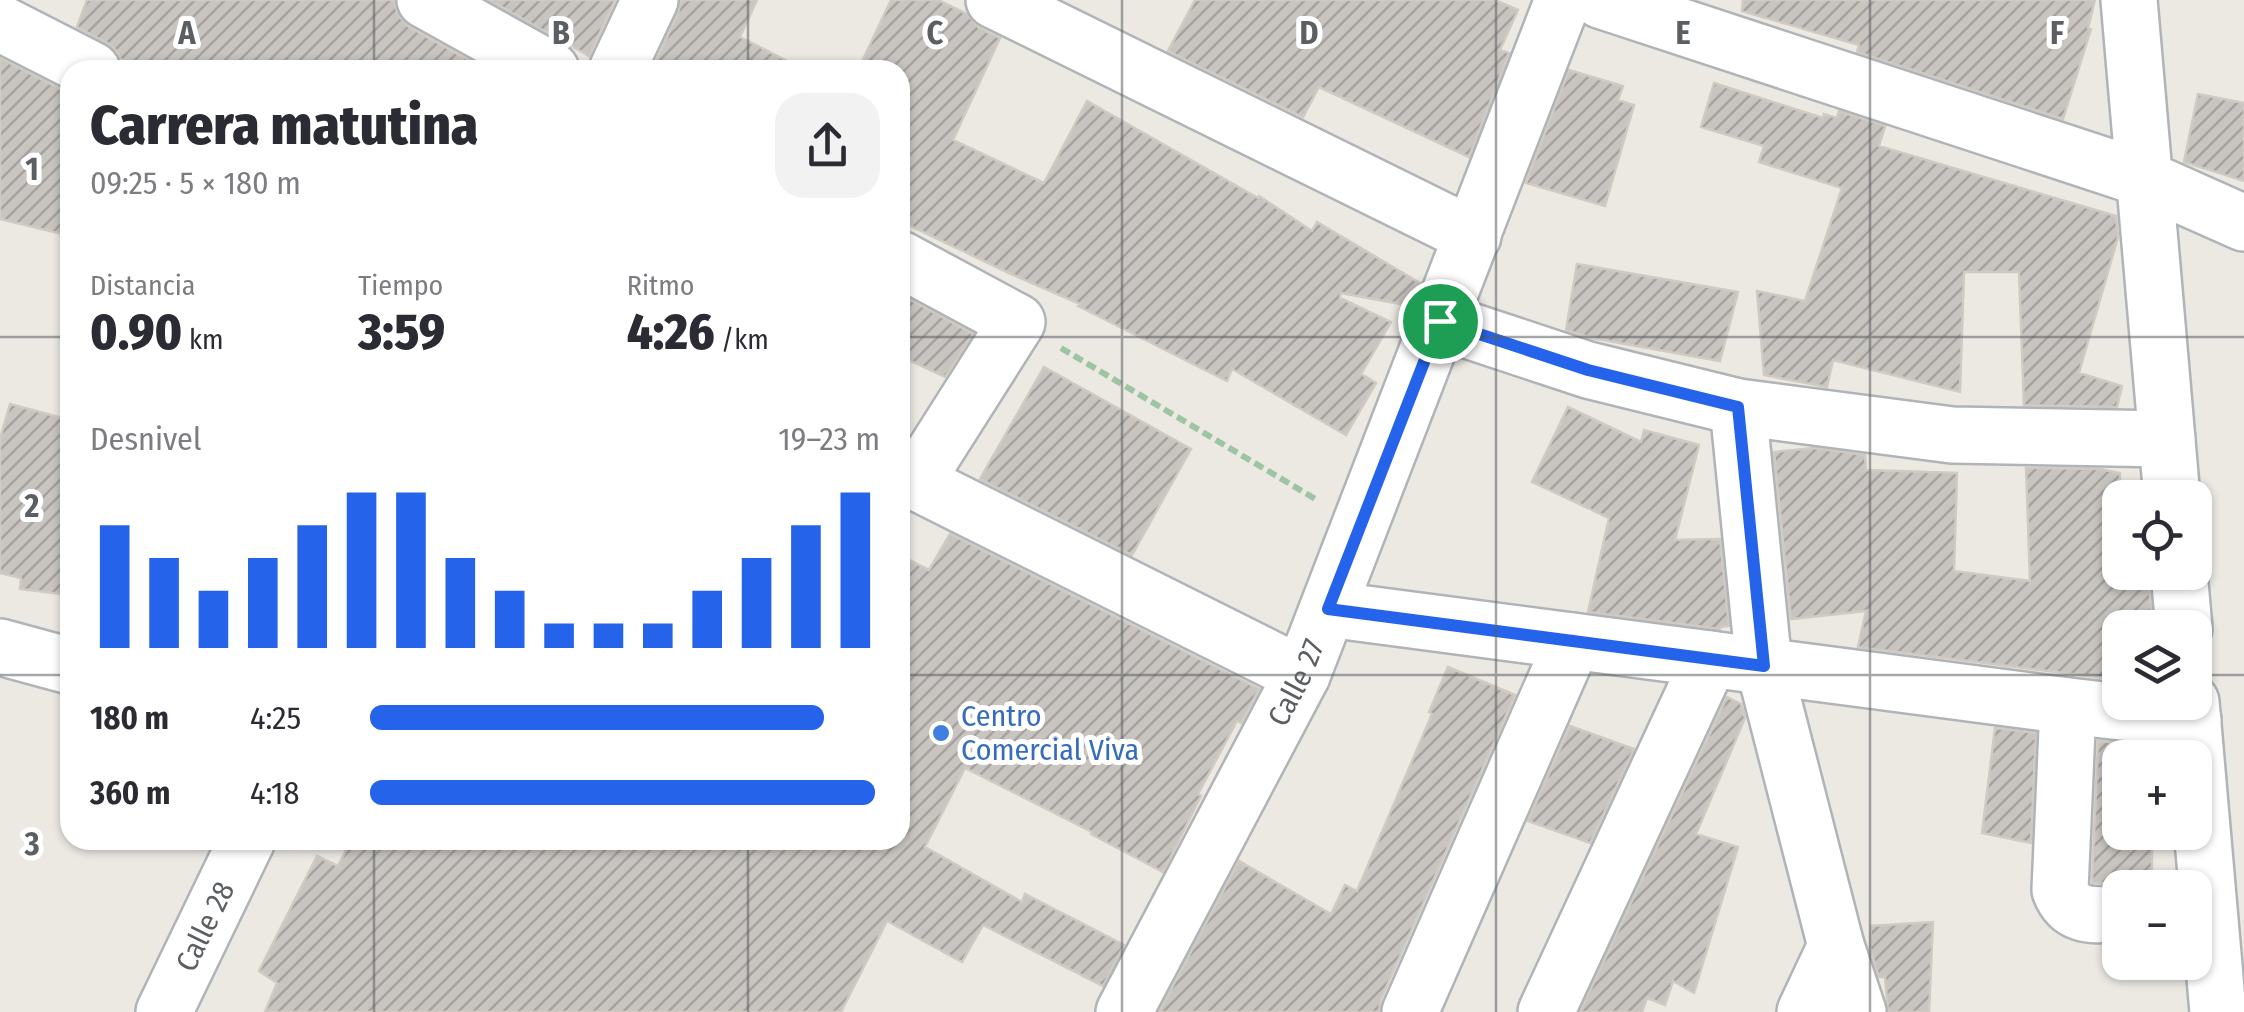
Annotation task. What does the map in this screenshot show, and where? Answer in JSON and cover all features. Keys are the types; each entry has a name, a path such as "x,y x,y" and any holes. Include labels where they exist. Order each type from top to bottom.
{"street":[{"path":"424,0 533,60"},
{"path":"621,60 650,0"},
{"path":"994,0 1473,236"},
{"name":"Calle 27","path":"1124,1012 1302,675 1563,0"},
{"path":"1600,0 2145,179 2244,223"},
{"path":"2129,0 2170,480"},
{"path":"0,23 72,60"},
{"path":"910,264 1017,322 910,475"},
{"path":"1440,321 1588,370 1738,407 1952,436 2167,439"},
{"path":"1738,407 1764,666 1836,946 1858,1012"},
{"path":"910,479 1302,675"},
{"path":"1328,609 2102,707"},
{"path":"1410,1012 1573,641"},
{"path":"0,647 60,663"},
{"path":"1546,1012 1710,659"},
{"path":"2068,706 2060,890 2065,903 2077,911 2102,915"},
{"path":"2192,720 2200,870"},
{"name":"Calle 28","path":"164,1012 241,850"},
{"path":"1804,1012 1836,946"},
{"path":"2212,974 2218,1012"}],"path":[{"path":"1017,322 1360,526"}],"building":[{"path":"87,0 394,0 398,15 409,27 469,60 123,60 107,43 77,27"},
{"path":"489,0 615,0 589,56"},
{"path":"681,0 757,0 740,37 785,60 657,60"},
{"path":"891,0 938,0 967,14 979,28 1000,38 953,140 1044,183 1087,101 1259,196 1312,231 1317,222 1420,283 1411,306 1341,293 1340,298 1391,322 1361,374 1376,383 1346,435 1232,369 1227,381 1080,304 910,226 910,60 863,60"},
{"path":"1195,0 1495,0 1518,10 1500,50 1509,53 1469,157 1319,87 1303,117 1168,51"},
{"path":"1743,0 2095,0 2088,28 2091,29 2063,119 1857,52 1859,45 1742,11"},
{"path":"0,58 60,89 60,234 0,219"},
{"path":"1569,70 1623,86 1618,100 1634,105 1605,206 1526,183"},
{"path":"1714,83 1823,118 1824,114 1837,118 1839,111 1885,126 1879,146 2116,216 2118,237 2079,373 2122,386 2117,407 2024,405 2019,272 1964,272 1960,392 1833,360 1827,387 1764,375 1757,291 1805,301 1842,188 1759,162 1764,146 1701,127"},
{"path":"2198,94 2244,103 2244,181 2184,162"},
{"path":"1577,264 1738,292 1720,361 1566,330"},
{"path":"910,299 973,334 945,377 910,361"},
{"path":"1044,367 1191,449 1132,555 980,479"},
{"path":"10,404 60,417 60,594 20,589 21,578 0,573 0,439"},
{"path":"1568,407 1641,442 1644,430 1699,445 1675,540 1720,539 1729,626 1720,629 1588,612 1609,518 1532,482"},
{"path":"1814,448 1865,455 1866,470 1957,473 1954,571 2030,581 2026,468 2120,473 2120,480 2102,480 2102,590 2150,590 2151,610 2102,610 2102,678 1858,647 1866,611 1791,619 1774,452"},
{"name":"Centro Comercial Viva","path":"950,534 1259,689 1198,794 1201,796 1163,872 965,768 925,847 1022,902 1025,894 1124,945 1103,986 983,925 962,962 887,921 841,1012 265,1012 277,983 259,971 317,856 338,866 346,850 910,850 910,560 929,570"},
{"path":"1448,667 1515,695 1381,999 1379,1012 1159,1012 1239,861 1331,914 1345,885 1357,891"},
{"path":"1727,697 1741,704 1745,718 1696,834 1738,847 1694,993 1673,981 1665,1005 1647,998 1642,1012 1580,1012"},
{"path":"1570,726 1634,749 1590,843 1528,821"},
{"path":"1995,728 2036,733 2031,843 1982,833"},
{"path":"2098,741 2102,741 2102,850 2152,850 2152,870 2102,870 2102,883 2092,883"},
{"path":"1933,922 1929,1012 1888,1012 1885,977 1879,977 1870,948 1871,926"}],"place":[{"name":"Centro Comercial Viva","path":"941,733"}],"route":[{"path":"1440,321 1588,370 1738,407 1764,666 1328,609 1440,321"}]}
